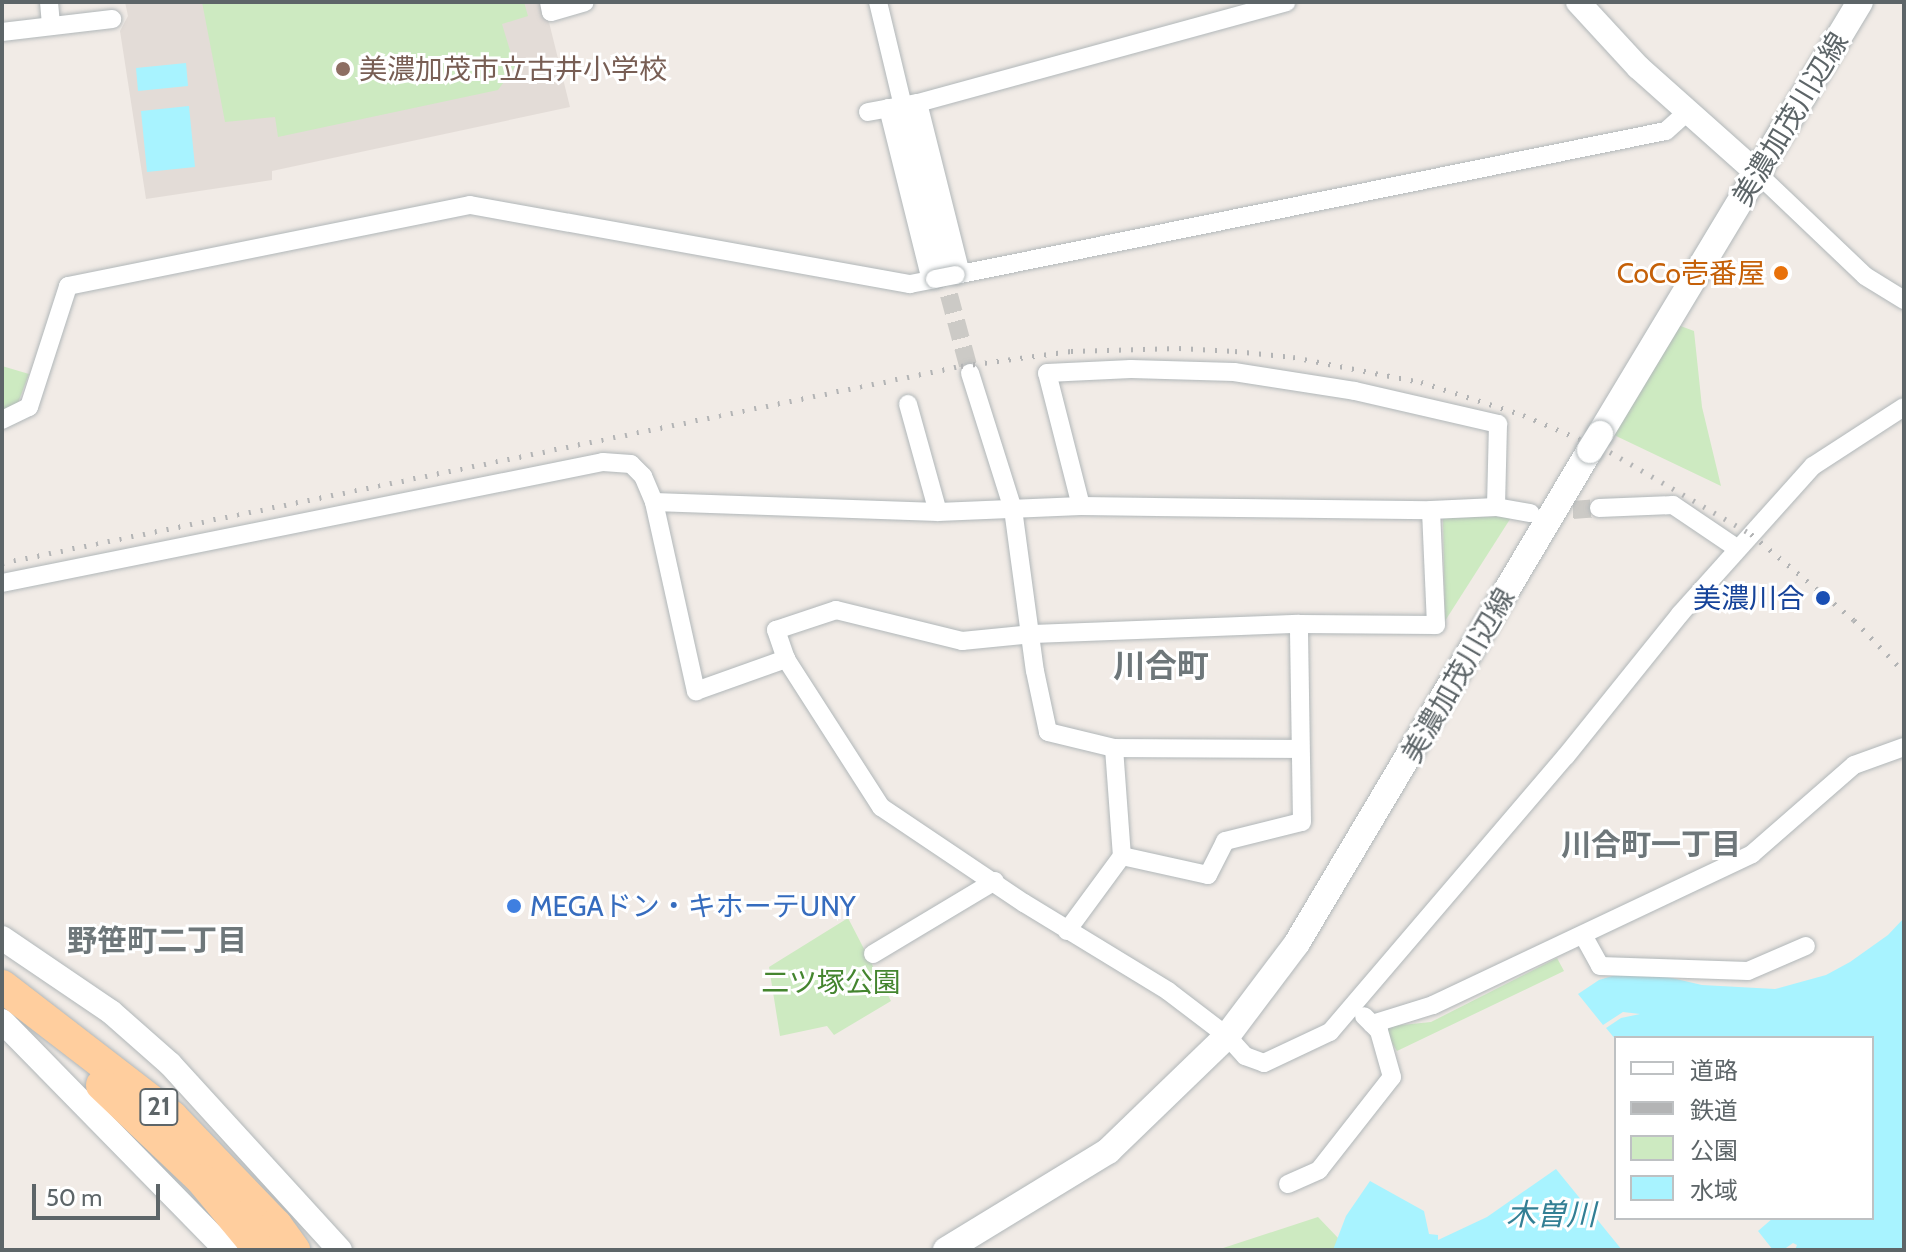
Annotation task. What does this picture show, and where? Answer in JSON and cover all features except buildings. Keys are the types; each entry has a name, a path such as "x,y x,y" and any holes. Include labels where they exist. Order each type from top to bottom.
{"highway":[{"name":"21","path":"2,986 172,1117 277,1242"},
{"name":"21","path":"2,1003 68,1053 202,1180 277,1242"}],"main road":[{"name":"美濃加茂川辺線","path":"946,1250 1108,1151 1227,1036 1297,943 1860,2"}],"street":[{"path":"49,2 51,26"},
{"path":"549,2 551,12 585,2"},
{"path":"878,2 945,275"},
{"path":"868,112 1286,2"},
{"path":"1578,2 1638,67 1757,173 1865,276 1904,300"},
{"path":"2,32 112,19"},
{"path":"903,105 945,275"},
{"path":"2,420 29,407 68,286 470,205 910,284 1666,131 1687,112"},
{"path":"1081,506 1047,373 1131,369 1234,372 1355,391 1498,424 1496,507"},
{"path":"970,373 1013,509 1033,634 1035,671 1048,732 1114,748 1299,749"},
{"path":"908,404 938,512"},
{"path":"1431,510 1436,625 1299,624 1033,634 962,641 836,610 776,630 786,659 881,807 1067,931 1168,991 1227,1036 1245,1056 1264,1063 1330,1032 1738,549 1813,466 1902,413"},
{"path":"2,583 603,462 631,464 643,476 654,502 696,691 786,659"},
{"path":"654,502 938,512 1081,506 1431,510 1496,507 1530,513"},
{"path":"1599,508 1673,505 1738,549"},
{"path":"1122,856 1208,875 1225,841 1302,822 1299,624"},
{"path":"1372,1024 1433,1005 1752,854 1854,765 1904,747"},
{"path":"1067,931 1122,856 1114,748"},
{"path":"873,954 995,881"},
{"path":"1583,935 1600,966 1748,971 1806,946"},
{"path":"2,938 111,1012 170,1064 340,1250"},
{"path":"1288,1184 1319,1170 1392,1077 1379,1031 1353,1006"},
{"path":"2,1021 226,1250"},
{"path":"277,1242 310,1250"}],"shaded area":[{"name":"美濃加茂市立古井小学校","path":"125,2 544,2 570,107 272,171 272,180 146,199 120,31 128,16"}],"green space":[{"path":"202,2 524,2 528,16 502,24 515,67 498,90 278,137 275,117 225,122"},
{"path":"1678,325 1694,331 1702,407 1721,486 1614,435"},
{"path":"2,366 29,374 18,403 2,410"},
{"path":"1512,516 1445,621 1443,518"},
{"name":"二ツ塚公園","path":"848,918 891,1001 834,1035 827,1026 780,1036 769,967"},
{"path":"1557,958 1564,971 1397,1051 1382,1027 1431,1022"},
{"path":"1318,1217 1339,1239 1333,1250 1217,1250"}],"water":[{"path":"186,63 188,86 138,91 136,68"},
{"path":"189,106 195,167 147,172 141,111"},
{"path":"1904,918 1904,1250 1795,1250 1797,1245 1793,1243 1783,1250 1773,1250 1758,1231 1771,1220 1874,1220 1874,1036 1614,1038 1606,1028 1621,1018 1640,1014 1623,1012 1603,1025 1578,994 1599,980 1619,974 1663,976 1702,985 1775,989 1826,975 1888,935"},
{"name":"木曽川","path":"1556,1169 1622,1250 1333,1250 1346,1216 1370,1181 1424,1211 1429,1234 1438,1235 1438,1240 1487,1217"}],"tunnel":[{"path":"942,269 970,373"},
{"path":"1546,512 1599,508"}],"railway":[{"path":"2,563 961,366 1071,351 1179,348 1235,351 1293,357 1421,382 1523,415 1610,452 1751,534 1854,620 1904,672"}],"place":[{"name":"美濃加茂市立古井小学校","path":"343,69"},
{"name":"CoCo壱番屋","path":"1781,273"},
{"name":"美濃川合","path":"1823,598"},
{"name":"MEGAドン・キホーテUNY","path":"514,906"}],"district":[{"name":"川合町","path":"1161,666"},
{"name":"川合町一丁目","path":"1651,845"},
{"name":"野笹町二丁目","path":"157,941"}]}
